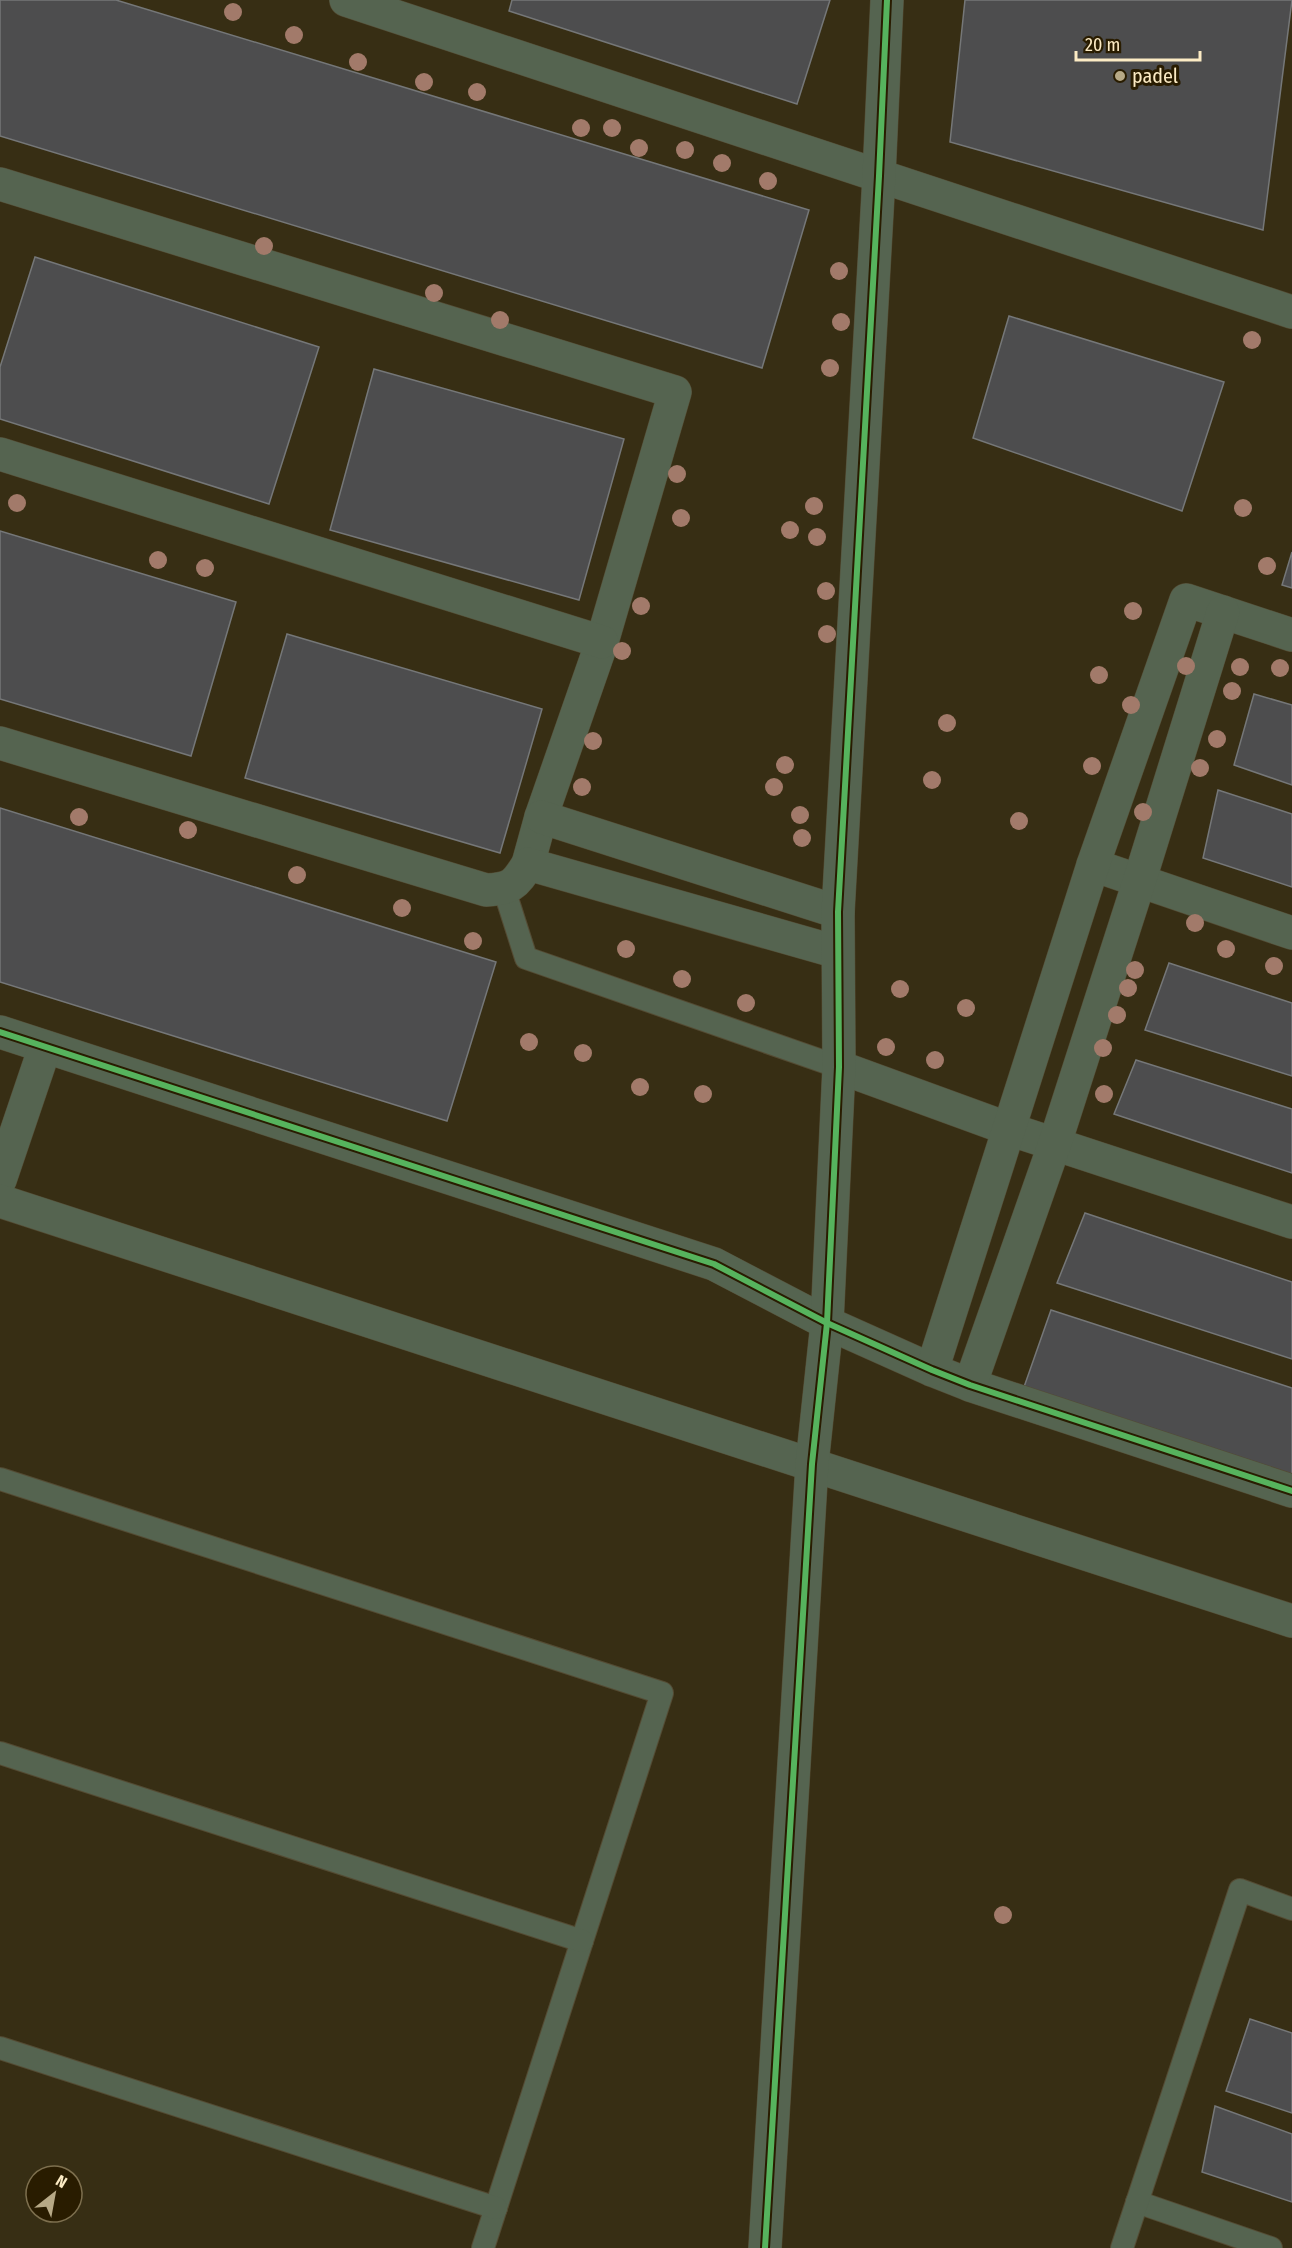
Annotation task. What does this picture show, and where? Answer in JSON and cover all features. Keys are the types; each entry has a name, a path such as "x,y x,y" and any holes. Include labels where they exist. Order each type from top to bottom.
{"street":[{"path":"346,0 1292,312"},
{"path":"765,2248 812,1464 827,1323 839,1066 838,912 879,176 886,0"},
{"path":"0,184 675,392 602,642 541,817 528,864 516,882 504,889 486,890 0,743"},
{"path":"0,454 602,642"},
{"path":"932,1370 1093,865 1186,600 1292,635"},
{"path":"970,1385 1055,1143 1223,612"},
{"path":"541,817 838,912"},
{"path":"528,864 837,952"},
{"path":"1093,865 1292,933"},
{"path":"0,1032 714,1264 827,1323 970,1385 1292,1491"},
{"path":"0,1180 45,1047"},
{"path":"839,1066 1009,1129 1292,1222"},
{"path":"0,1201 1292,1621"}],"lane":[{"path":"504,889 526,958 839,1066"},
{"path":"0,1479 662,1693 483,2248"},
{"path":"0,1753 582,1941"},
{"path":"1122,2248 1240,1890 1292,1909"},
{"path":"0,2048 496,2208"},
{"path":"1137,2202 1272,2248"}],"building":[{"path":"0,0 116,0 809,210 762,368 0,136"},
{"path":"512,0 830,0 797,104 509,11"},
{"name":"padel","path":"965,0 1292,0 1263,230 950,142"},
{"path":"35,257 319,347 269,504 0,419 0,367"},
{"path":"1009,316 1224,382 1182,511 973,438"},
{"path":"374,369 624,439 579,600 330,530"},
{"path":"0,531 236,602 191,756 0,699"},
{"path":"1292,552 1292,588 1282,585"},
{"path":"287,634 542,709 500,853 245,778"},
{"path":"1254,694 1292,705 1292,785 1234,765"},
{"path":"1218,790 1292,814 1292,887 1203,858"},
{"path":"0,808 496,962 447,1121 0,982"},
{"path":"1169,963 1292,1003 1292,1076 1145,1030"},
{"path":"1136,1060 1292,1109 1292,1173 1114,1114"},
{"path":"1085,1213 1292,1282 1292,1359 1057,1283"},
{"path":"1051,1310 1292,1388 1292,1475 1024,1387"},
{"path":"1250,2019 1292,2033 1292,2113 1226,2091"},
{"path":"1215,2106 1292,2134 1292,2202 1202,2172"}],"cycle path":[{"path":"765,2248 812,1464 827,1323 839,1067 838,912 887,0"},
{"path":"0,1032 714,1264 827,1323 970,1385 1292,1491"}],"place":[{"name":"padel","path":"1120,76"}]}
